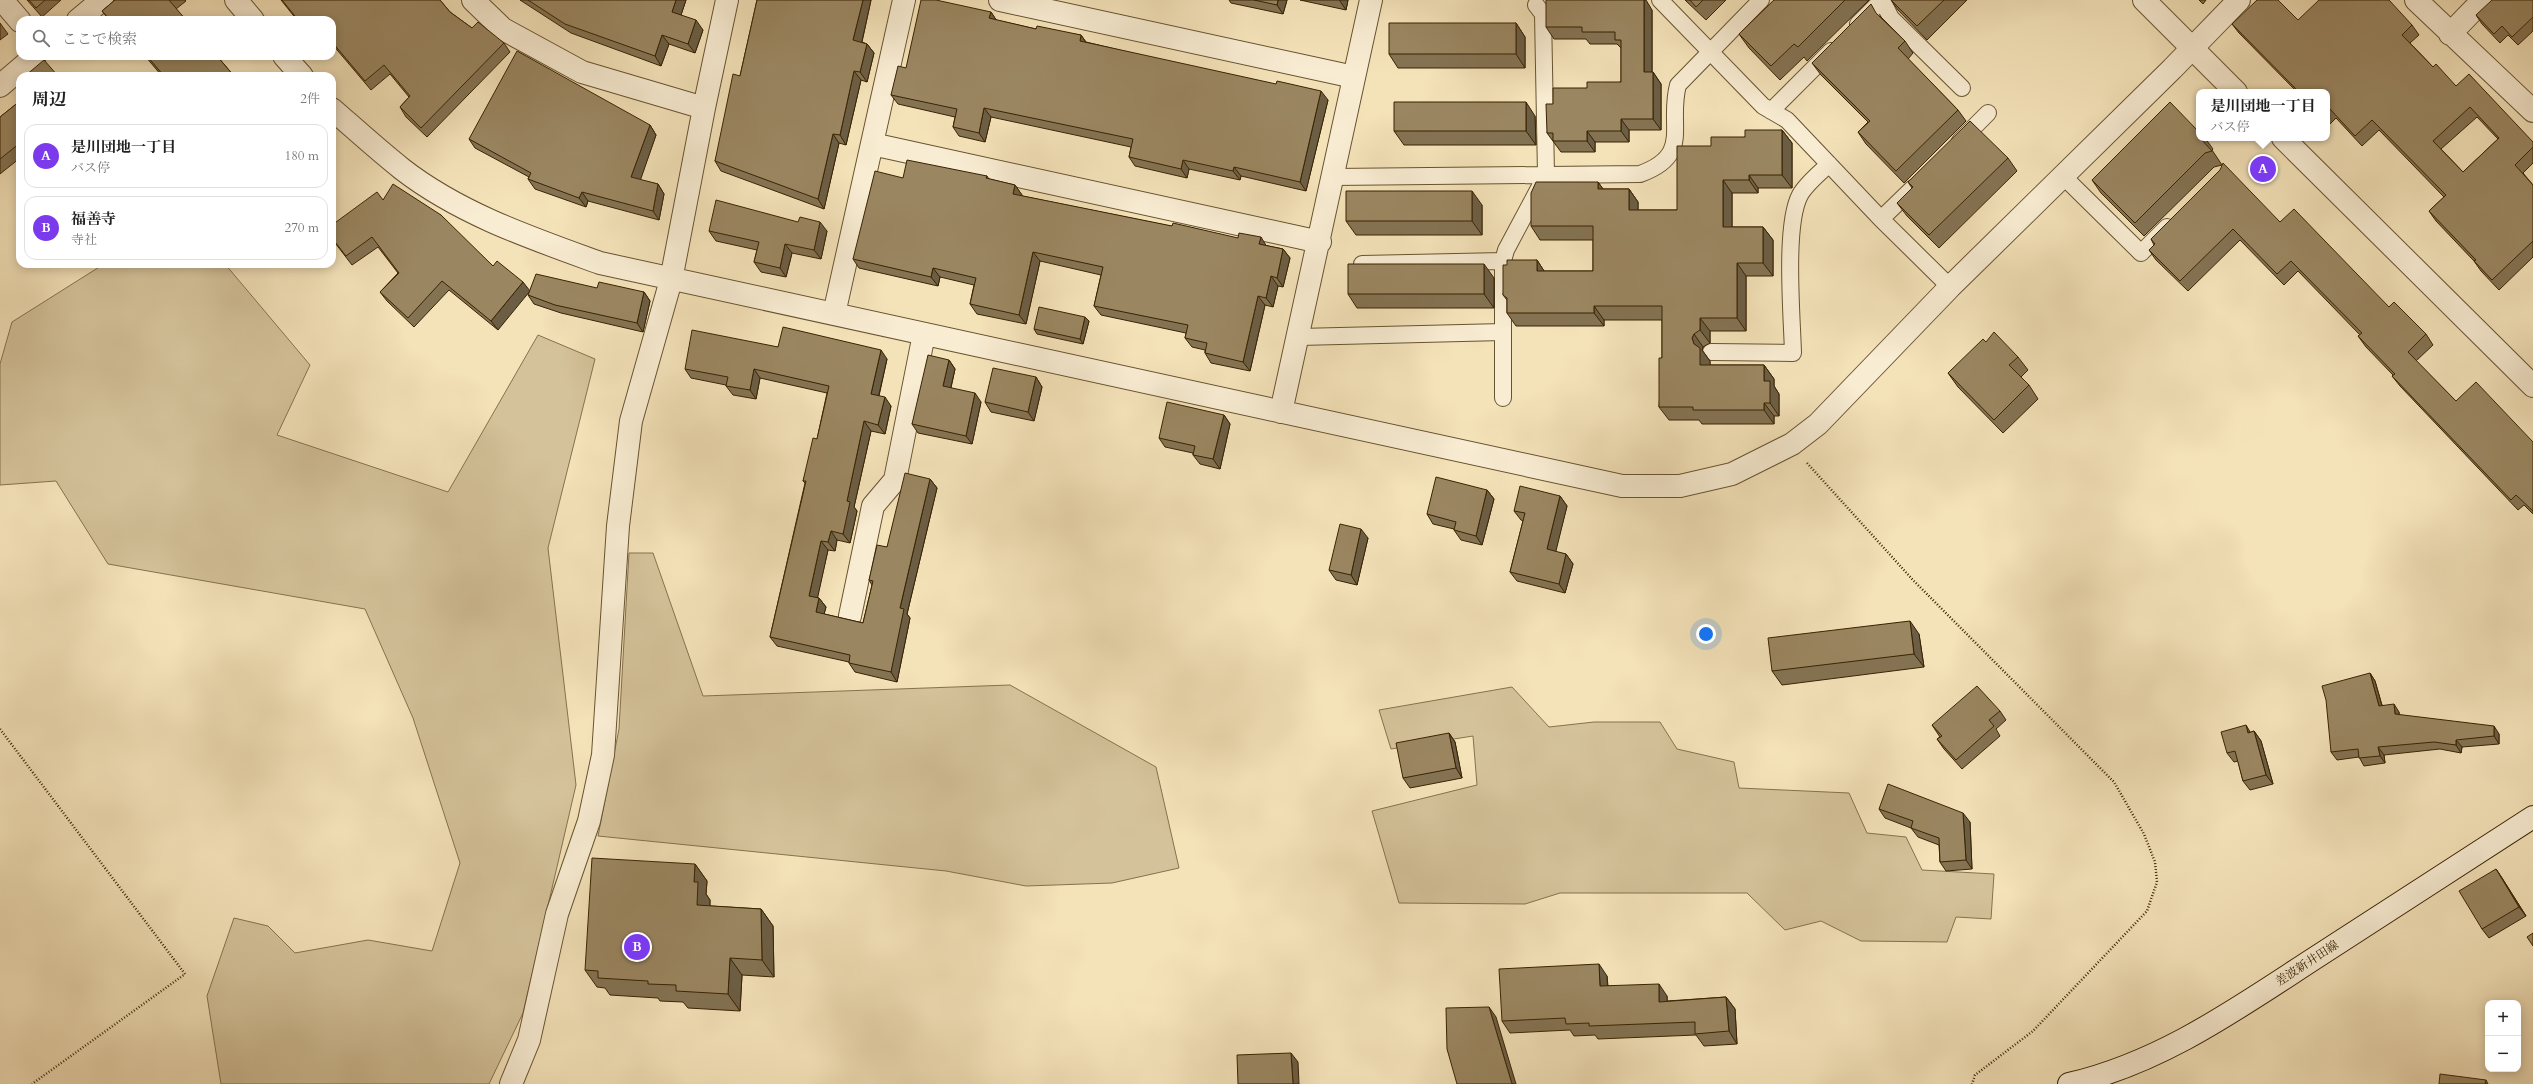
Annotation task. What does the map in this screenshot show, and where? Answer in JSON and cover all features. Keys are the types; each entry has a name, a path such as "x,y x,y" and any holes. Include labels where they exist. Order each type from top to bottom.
{"street":[{"path":"2,0 16,16"},
{"path":"83,16 102,0"},
{"path":"236,0 250,16"},
{"path":"473,0 503,29 582,72 704,108"},
{"path":"510,1084 529,1040 557,914 589,821 603,756 618,526 631,421 671,280 704,108 727,0"},
{"path":"834,314 904,0"},
{"path":"1000,0 1354,77"},
{"path":"1281,412 1320,242 1371,0"},
{"path":"2144,0 2233,89"},
{"path":"336,113 402,170 458,205 510,231 600,263 671,280 834,314 1622,486 1680,486 1732,474 1792,444 1818,424 1950,287 2064,177 2239,0"},
{"path":"2416,0 2450,34 2533,111"},
{"path":"2450,34 2483,0"},
{"path":"17,72 31,60"},
{"path":"288,60 298,72"},
{"path":"0,86 16,73"},
{"path":"2285,141 2533,386"},
{"path":"872,144 1320,242"},
{"path":"850,616 873,506 895,480 924,334"},
{"name":"差波新井田線","path":"2070,1084 2101,1077 2162,1052 2227,1015 2533,817"}],"lane":[{"path":"1660,0 1763,106 1787,120 1881,220 1950,287"},
{"path":"1333,177 1640,174 1664,162 1675,140 1675,95 1678,86 1710,51 1761,0"},
{"path":"1771,111 1882,0 1891,18 1962,88"},
{"path":"1503,398 1503,261 1506,250 1546,174 1543,14 1536,5"},
{"path":"1949,152 1988,114"},
{"path":"1711,352 1793,353 1791,257 1796,205 1801,193 1829,164"},
{"path":"1881,220 1926,175"},
{"path":"2064,177 2141,252 2175,219"},
{"path":"1362,264 1503,261"},
{"path":"1299,336 1503,332"}],"path":[{"path":"1792,444 1912,579 2114,782 2144,834 2155,862 2158,882 2147,911 2033,1031 1975,1075 1972,1084"},
{"path":"0,729 184,974 32,1084"}],"shaded area":[{"path":"98,268 228,268 310,365 277,435 448,492 538,335 595,359 548,548 576,785 523,1013 489,1084 221,1084 207,996 234,918 268,926 295,953 368,940 432,951 460,863 413,718 365,609 108,564 56,481 0,485 0,364 12,322"},
{"path":"629,553 653,553 703,696 1010,685 1156,767 1179,868 1112,883 1026,886 946,871 598,836 619,729"},
{"path":"1512,687 1549,727 1594,722 1660,722 1677,749 1734,762 1739,788 1849,793 1867,833 1906,837 1922,870 1994,874 1991,919 1956,917 1947,942 1861,941 1821,921 1785,930 1747,893 1560,893 1525,904 1399,903 1372,811 1477,785 1473,736 1391,749 1379,710"}],"building":[{"path":"29,0 45,0 36,8"},
{"path":"115,0 169,0 183,16 106,16 102,11"},
{"path":"282,0 440,0 450,12 472,28 478,22 504,43 421,128 400,107 410,96 384,65 365,81 336,47 336,16 295,16"},
{"path":"528,0 676,0 672,12 696,20 688,44 662,35 655,56 565,24"},
{"path":"757,0 863,0 853,40 867,44 860,72 854,71 840,135 833,134 818,199 715,161 733,74 740,76"},
{"path":"921,0 936,0 991,12 989,18 1036,29 1037,26 1081,35 1080,41 1276,84 1277,81 1321,91 1300,182 1234,167 1233,171 1183,160 1181,169 1129,157 1133,139 984,108 979,133 953,127 957,109 891,95 898,66 906,68"},
{"path":"1254,0 1278,0 1277,5"},
{"path":"1546,0 1644,0 1644,72 1653,72 1653,119 1621,119 1621,131 1587,131 1587,141 1553,141 1553,133 1547,133 1546,104 1553,104 1553,88 1587,88 1587,82 1621,82 1621,40 1615,40 1615,32 1582,32 1582,27 1546,27"},
{"path":"1690,0 1703,0 1696,7"},
{"path":"1774,0 1845,0 1798,47 1794,44 1771,66 1739,34"},
{"path":"1891,0 1944,0 1917,26"},
{"path":"2257,0 2278,0 2298,20 2319,0 2389,0 2412,25 2402,35 2433,67 2436,64 2456,86 2469,74 2533,142 2533,147 2515,165 2533,185 2533,241 2492,280 2474,261 2476,260 2429,211 2446,195 2372,120 2355,136 2330,109 2330,89 2296,89 2232,24","holes":["2470,107 2499,138 2463,172 2433,141"]},
{"path":"2492,0 2533,0 2533,17 2512,37 2502,26 2494,34 2476,15"},
{"path":"1871,4 1876,13 1905,41 1898,48 1958,110 1896,171 1858,132 1870,121 1812,63"},
{"path":"1389,23 1516,23 1516,54 1389,54"},
{"path":"517,51 650,125 631,177 658,184 653,211 582,192 579,198 528,179 531,173 469,139"},
{"path":"44,60 54,72 30,72"},
{"path":"150,60 220,60 231,72 161,72"},
{"path":"1394,102 1526,102 1526,131 1394,131"},
{"path":"2170,102 2196,129 2196,141 2203,141 2212,151 2205,153 2135,223 2092,180"},
{"path":"16,104 16,146 0,159 0,117"},
{"path":"1970,121 2008,158 1929,235 1897,203 1913,187 1908,182"},
{"path":"1745,130 1782,130 1782,175 1749,175 1749,180 1723,180 1723,227 1763,227 1763,263 1737,263 1737,318 1700,318 1700,330 1694,334 1692,338 1694,344 1700,348 1700,365 1764,365 1764,381 1770,381 1770,403 1764,403 1764,410 1693,410 1693,407 1659,407 1659,358 1662,358 1662,306 1594,306 1594,313 1507,313 1507,298 1503,295 1503,265 1507,265 1507,260 1537,260 1537,271 1593,271 1593,226 1531,226 1531,193 1536,182 1598,182 1598,189 1629,189 1629,210 1677,210 1677,146 1711,146 1711,137 1745,137"},
{"path":"907,160 987,176 986,178 1015,185 1013,194 1172,226 1173,223 1238,238 1239,233 1261,237 1259,244 1283,249 1277,278 1271,276 1266,298 1258,296 1243,362 1205,353 1207,343 1185,338 1188,325 1094,306 1103,267 1033,252 1019,315 970,304 976,278 933,268 931,277 853,259 875,171 903,178"},
{"path":"2223,163 2280,222 2294,209 2389,307 2394,302 2426,334 2408,352 2456,401 2476,382 2533,442 2533,511 2516,495 2511,500 2392,376 2395,374 2358,336 2362,333 2291,261 2277,274 2233,229 2180,281 2149,250 2155,244 2151,239 2220,170"},
{"path":"393,184 441,215 493,266 497,261 523,282 491,321 442,281 408,318 380,292 399,273 372,237 346,256 336,243 336,222 377,192 383,200"},
{"path":"1346,191 1472,191 1472,221 1346,221"},
{"path":"716,200 798,222 800,217 820,222 814,250 785,244 780,268 754,262 759,242 709,231"},
{"path":"1348,264 1484,264 1484,294 1348,294"},
{"path":"536,274 597,288 599,282 644,292 637,323 555,305 528,295"},
{"path":"1039,307 1085,317 1080,339 1034,329"},
{"path":"783,327 881,350 871,394 885,397 878,425 864,421 847,501 850,502 843,534 831,531 828,542 821,541 809,596 819,598 816,612 863,623 873,581 869,580 877,545 887,547 905,473 930,479 900,608 904,609 891,672 849,663 850,655 770,637 806,481 803,481 813,438 817,439 829,386 754,369 750,390 726,386 728,377 685,369 692,330 778,347"},
{"path":"1994,332 2018,357 2009,365 2029,385 1994,420 1948,373 1983,339 1986,342"},
{"path":"928,355 949,360 943,386 975,393 966,436 912,424"},
{"path":"993,368 1036,377 1028,412 985,402"},
{"path":"1167,402 1224,415 1213,459 1193,455 1195,446 1159,438"},
{"path":"1436,477 1487,490 1476,536 1454,530 1456,522 1427,514"},
{"path":"1520,486 1560,496 1547,549 1566,554 1559,584 1510,572 1525,513 1514,511"},
{"path":"1340,524 1361,529 1351,575 1329,570"},
{"path":"1910,621 1914,654 1772,671 1768,638"},
{"path":"2370,673 2379,706 2394,704 2395,714 2494,726 2494,736 2456,740 2456,745 2434,742 2378,747 2380,756 2359,758 2358,749 2331,752 2326,700 2322,686"},
{"path":"1977,686 2000,711 1989,720 1994,726 1956,760 1937,739 1942,736 1932,725"},
{"path":"2246,725 2248,733 2254,731 2266,775 2243,781 2235,751 2227,753 2221,732"},
{"path":"1449,733 1456,768 1403,778 1396,743"},
{"path":"1888,784 1963,813 1966,860 1940,862 1939,838 1911,828 1913,821 1879,809"},
{"path":"592,858 695,864 694,882 698,882 697,905 761,909 762,960 730,958 728,994 676,991 676,985 648,984 648,981 598,978 598,971 585,970"},
{"path":"2496,869 2519,907 2482,929 2459,891"},
{"path":"2533,933 2533,946 2527,937"},
{"path":"1599,964 1600,986 1659,984 1659,1002 1726,997 1729,1031 1695,1034 1695,1022 1589,1026 1589,1023 1566,1024 1565,1018 1502,1021 1499,969"},
{"path":"1489,1007 1512,1084 1457,1084 1447,1049 1446,1008"},
{"path":"1291,1053 1293,1084 1238,1084 1237,1055"},
{"path":"2440,1074 2486,1080 2485,1084 2439,1084"}],"place":[{"name":"是川団地一丁目","path":"2263,169"},
{"name":"福善寺","path":"637,947"}]}
